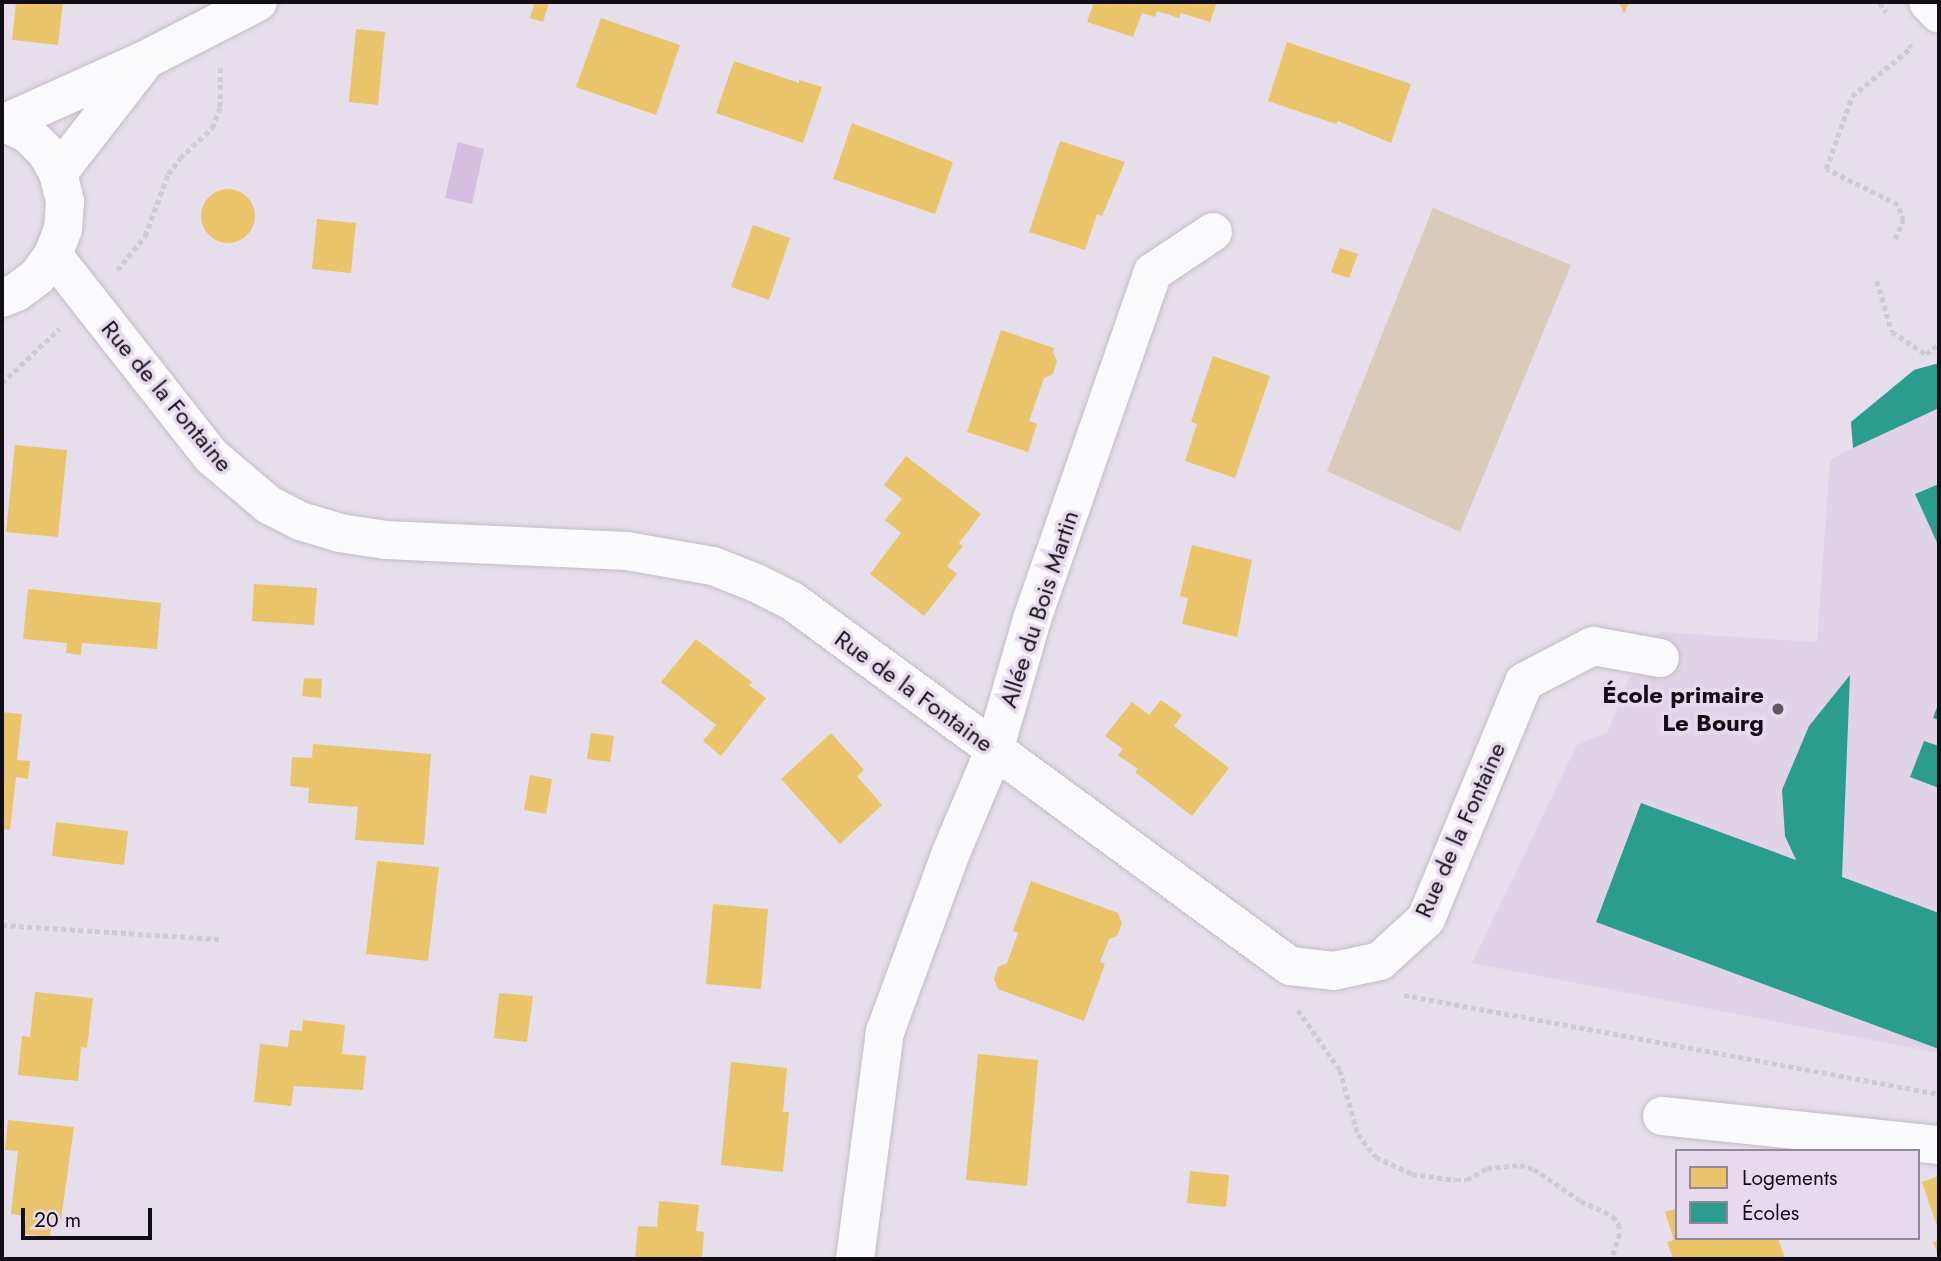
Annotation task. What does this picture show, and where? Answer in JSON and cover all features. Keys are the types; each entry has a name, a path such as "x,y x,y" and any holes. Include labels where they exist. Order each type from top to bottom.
{"street":[{"path":"4,121 145,60 258,2"},
{"path":"1928,2 1939,14"},
{"path":"58,173 145,60"},
{"path":"2,298 17,292 38,276 53,256 63,229 65,201 58,173 46,152 28,134 4,121"},
{"name":"Allée du Bois Martin","path":"855,1259 885,1032 950,855 994,751 1032,619 1153,272 1213,232"},
{"name":"Rue de la Fontaine","path":"53,256 211,456 269,505 300,521 340,533 386,540 627,551 713,566 792,601 1290,966 1334,971 1380,961 1426,919 1524,682 1593,646 1660,658"},
{"path":"1662,1116 1716,1136 1939,1145"}],"path":[{"path":"1882,2 1880,4 1888,15"},
{"path":"1895,239 1903,221 1898,205 1826,169 1852,96 1911,48 1903,37"},
{"path":"2,383 89,302 145,236 168,174 180,158 212,128 220,107 220,67"},
{"path":"1877,281 1892,332 1926,354 1939,344"},
{"path":"2,925 221,939"},
{"path":"1380,961 1406,998 1939,1094"},
{"path":"1290,966 1294,1005 1340,1070 1358,1134 1377,1157 1412,1174 1456,1180 1466,1180 1487,1168 1520,1166 1534,1169 1581,1201 1613,1216 1619,1224 1620,1234 1612,1259"}],"shaded area":[{"path":"458,142 484,149 472,204 445,198"},
{"path":"1433,208 1571,265 1460,532 1327,471"},
{"name":"École primaire Le Bourg","path":"1939,363 1939,1053 1472,963 1577,745 1607,733 1626,684 1661,632 1817,642 1830,460 1853,448 1851,422 1914,370"}],"building: Logements":[{"path":"16,2 63,2 58,45 12,40"},
{"path":"535,2 549,2 543,22 530,18"},
{"path":"1094,2 1217,2 1210,22 1181,13 1179,18 1157,11 1155,17 1142,13 1133,37 1087,22"},
{"path":"1619,2 1629,2 1624,14"},
{"path":"601,18 680,45 656,115 576,87"},
{"path":"356,29 385,32 378,105 349,102"},
{"path":"1287,42 1411,84 1391,143 1338,121 1336,124 1268,101"},
{"path":"734,61 799,83 799,80 822,87 803,143 716,113"},
{"path":"852,123 953,162 935,214 833,179"},
{"path":"1060,141 1125,162 1102,216 1097,214 1085,250 1029,232"},
{"path":"228,189 247,197 255,216 247,235 228,243 209,235 201,216 209,197"},
{"path":"317,219 356,223 351,273 312,269"},
{"path":"753,225 790,238 769,300 731,287"},
{"path":"1340,248 1358,254 1349,278 1331,272"},
{"path":"1001,330 1054,348 1057,361 1053,374 1044,378 1029,421 1037,424 1028,452 967,432"},
{"path":"1213,356 1270,376 1235,478 1185,461 1197,424 1191,422"},
{"path":"15,445 67,450 58,537 6,532"},
{"path":"906,456 981,514 959,543 963,546 947,566 957,574 924,616 870,574 901,533 885,520 902,499 884,485"},
{"path":"1192,545 1252,560 1237,637 1182,624 1188,598 1180,596"},
{"path":"254,584 317,588 314,625 252,621"},
{"path":"28,589 161,603 157,649 82,643 81,655 66,653 67,643 23,639"},
{"path":"696,639 752,682 749,685 766,698 721,756 703,741 716,725 661,682"},
{"path":"304,678 322,679 321,698 302,696"},
{"path":"1161,700 1182,715 1174,726 1229,768 1192,816 1135,772 1138,769 1118,755 1123,749 1105,736 1132,702 1149,715"},
{"path":"2,712 22,714 17,760 30,761 28,779 16,777 10,830 2,829"},
{"path":"591,733 614,736 610,762 587,759"},
{"path":"831,733 864,770 857,776 882,805 840,844 781,779"},
{"path":"313,744 431,754 424,845 355,840 358,807 308,803 309,788 290,786 292,757 312,758"},
{"path":"530,775 552,779 546,814 524,810"},
{"path":"56,822 128,831 124,865 52,856"},
{"path":"377,861 439,867 428,961 366,954"},
{"path":"1031,881 1118,913 1122,923 1117,936 1109,939 1100,962 1105,964 1084,1021 998,989 994,979 998,967 1007,963 1018,933 1013,931"},
{"path":"713,904 768,909 761,989 706,984"},
{"path":"35,992 93,998 87,1048 81,1047 78,1081 18,1075 22,1036 30,1037"},
{"path":"499,993 533,996 527,1042 494,1038"},
{"path":"303,1020 345,1025 342,1054 366,1056 363,1090 294,1086 291,1106 254,1102 260,1044 288,1047 290,1030 302,1031"},
{"path":"978,1054 1038,1060 1027,1186 966,1180"},
{"path":"731,1062 787,1068 783,1112 789,1112 783,1172 721,1165"},
{"path":"8,1120 74,1127 61,1219 52,1218 50,1237 24,1234 26,1216 11,1214 18,1151 5,1150"},
{"path":"1190,1171 1229,1175 1226,1207 1187,1203"},
{"path":"1939,1176 1939,1232 1922,1182"},
{"path":"659,1201 699,1205 696,1231 704,1232 702,1259 635,1259 638,1226 657,1227"},
{"path":"1675,1209 1675,1240 1779,1240 1785,1259 1673,1259 1667,1242 1674,1240 1665,1212"},
{"path":"1939,1240 1939,1258 1933,1242"}],"building: Écoles":[{"path":"1939,363 1939,408 1853,448 1851,422 1914,370"},
{"path":"1939,484 1939,547 1915,494"},
{"path":"1850,675 1842,877 1939,913 1939,1049 1596,922 1641,803 1796,860 1785,836 1782,790 1809,726"},
{"path":"1939,702 1939,720 1933,718"},
{"path":"1924,741 1939,746 1939,788 1910,777"}],"place":[{"name":"École primaire Le Bourg","path":"1778,709"}]}
